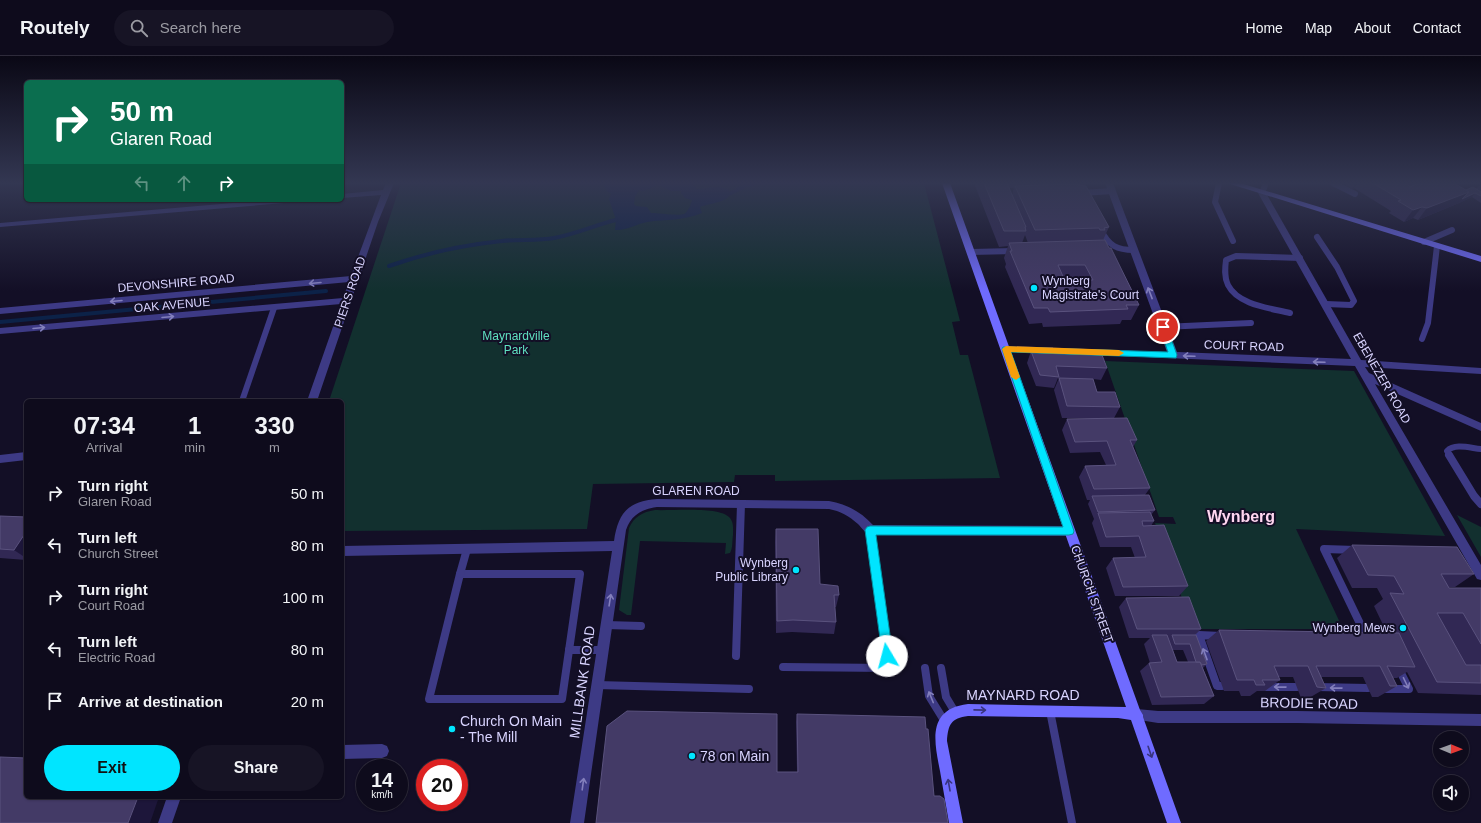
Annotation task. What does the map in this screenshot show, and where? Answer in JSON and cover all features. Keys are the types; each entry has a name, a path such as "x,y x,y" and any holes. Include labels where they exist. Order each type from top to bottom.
{"street":[{"path":"0,225 69,219"},
{"name":"PIERS ROAD","path":"313,399 376,219"},
{"name":"CHURCH STREET","path":"959,219 1069,531 1137,715 1174,823"},
{"path":"1122,219 1173,355"},
{"name":"EBENEZER ROAD","path":"1277,219 1358,363 1459,536 1465,553 1481,575"},
{"path":"1347,219 1481,259"},
{"name":"DEVONSHIRE ROAD","path":"0,311 354,279"},
{"name":"OAK AVENUE","path":"0,331 346,301"},
{"name":"COURT ROAD","path":"1006,349 1358,363 1481,371"},
{"path":"1366,376 1481,427"},
{"path":"0,459 24,456"},
{"name":"GLAREN ROAD","path":"618,546 622,524 625,518 634,509 641,505 657,503 829,505 839,507 860,518 870,530"},
{"path":"870,530 1069,531"},
{"path":"344,551 618,546"},
{"name":"MILLBANK ROAD","path":"577,823 618,546"},
{"name":"MAYNARD ROAD","path":"950,717 968,710 1118,712 1137,715"},
{"name":"BRODIE ROAD","path":"1137,715 1158,717 1297,717 1481,720"},
{"path":"950,717 941,731 956,823"},
{"path":"344,752 382,751"},
{"path":"165,823 173,799"}],"lane":[{"path":"1223,219 1233,241"},
{"path":"1097,221 1106,242 1118,250 1134,250"},
{"path":"1424,242 1452,230"},
{"path":"1317,237 1337,267 1354,301 1351,305 1326,304"},
{"path":"1422,339 1428,323 1438,246"},
{"path":"971,252 1020,251"},
{"path":"1290,313 1240,298 1231,290 1225,279 1225,265 1226,260 1236,256 1300,258"},
{"path":"243,399 274,308"},
{"path":"1163,327 1228,322 1251,324"},
{"path":"1481,449 1458,446 1450,448 1447,451 1474,496 1481,504"},
{"path":"736,656 741,504"},
{"path":"783,667 889,668 870,530"},
{"path":"460,574 580,574 562,699 429,699 460,574 467,549"},
{"path":"1362,550 1324,550 1362,638 1378,638"},
{"path":"606,625 641,626"},
{"path":"1222,686 1216,686 1199,636 1231,636"},
{"path":"569,650 602,650"},
{"path":"1263,687 1409,689 1393,657"},
{"path":"925,668 929,696 950,717"},
{"path":"941,668 950,717"},
{"path":"597,685 749,690"},
{"path":"1050,711 1072,823"}],"green space":[{"name":"Maynardville Park","path":"389,219 933,219 960,321 952,322 960,355 968,355 1000,478 775,481 775,475 735,475 734,482 593,484 587,529 344,531 344,399 330,399"},
{"path":"1105,361 1354,371 1445,536 1296,529 1343,629 1193,629 1155,523 1176,524 1173,517 1159,517"},
{"path":"655,510 705,510 715,511 729,517 733,528 732,549 730,553 725,554 726,543 640,541 631,615 627,615 619,610 629,528 633,521 639,516 646,512"},
{"path":"1457,515 1481,527 1481,557"}],"water":[{"path":"616,219 683,219 647,222 619,230 615,230"}],"building":[{"path":"999,219 1022,219 1026,227 1026,231 1004,231"},
{"path":"1030,219 1104,219 1109,227 1104,228 1105,230 1100,230 1099,228 1035,230"},
{"name":"Wynberg Magistrate's Court","path":"1105,240 1109,248 1111,248 1139,305 1126,305 1128,309 1050,312 1048,308 1034,308 1010,251 1012,251 1009,243","holes":["1058,265 1085,265 1093,280 1065,281"]},
{"path":"1034,348 1053,348 1054,353 1102,355 1107,368 1056,366 1059,377 1040,375 1031,351"},
{"path":"1059,378 1093,379 1097,392 1115,392 1120,407 1067,406"},
{"path":"1127,418 1137,440 1130,440 1150,488 1094,489 1085,466 1116,465 1107,441 1075,442 1067,419"},
{"path":"1149,495 1155,510 1098,512 1092,496"},
{"path":"1150,512 1154,521 1142,521 1143,526 1164,525 1188,586 1123,587 1113,558 1146,557 1139,536 1106,537 1098,513"},
{"path":"0,516 24,517 24,535 14,550 0,549"},
{"name":"Wynberg Public Library","path":"776,529 818,529 820,584 838,586 839,595 834,595 836,622 793,620 777,621"},
{"path":"1352,545 1457,547 1474,574 1441,574 1449,588 1481,588 1481,644 1463,613 1437,613 1466,665 1481,665 1481,683 1437,682 1390,593 1404,594 1394,576 1368,575"},
{"path":"1189,597 1201,629 1137,629 1126,598"},
{"path":"1219,630 1399,633 1415,667 1387,666 1397,686 1390,686 1380,666 1316,666 1326,688 1317,687 1308,666 1274,666 1280,680 1262,680 1265,685 1256,685 1254,680 1237,680"},
{"path":"1152,635 1167,635 1177,662 1200,662 1214,696 1161,697 1149,663 1162,662"},
{"path":"1172,635 1196,635 1207,664 1202,665 1200,662 1196,662 1190,644 1175,644"},
{"name":"78 on Main","path":"627,711 777,714 777,772 798,772 797,714 925,717 926,729 928,729 934,796 940,796 944,799 948,823 596,823 607,726"},
{"path":"0,757 24,758 24,799 137,799 128,823 0,823"}],"waterway":[{"path":"389,266 431,253 473,245 509,240 554,238 616,220"},
{"path":"0,322 326,291"}],"slow traffic":[{"path":"1016,377 1006,349 1119,353"}],"place":[{"name":"Wynberg Magistrate's Court","path":"1034,288"},
{"name":"Wynberg Public Library","path":"796,570"},
{"name":"Wynberg Mews","path":"1403,628"},
{"name":"Church On Main - The Mill","path":"452,729"},
{"name":"78 on Main","path":"692,756"}],"district":[{"name":"Wynberg","path":"1241,516"}],"route":[{"path":"887,656 870,530 1069,531 1006,349 1173,355 1163,327"}]}
